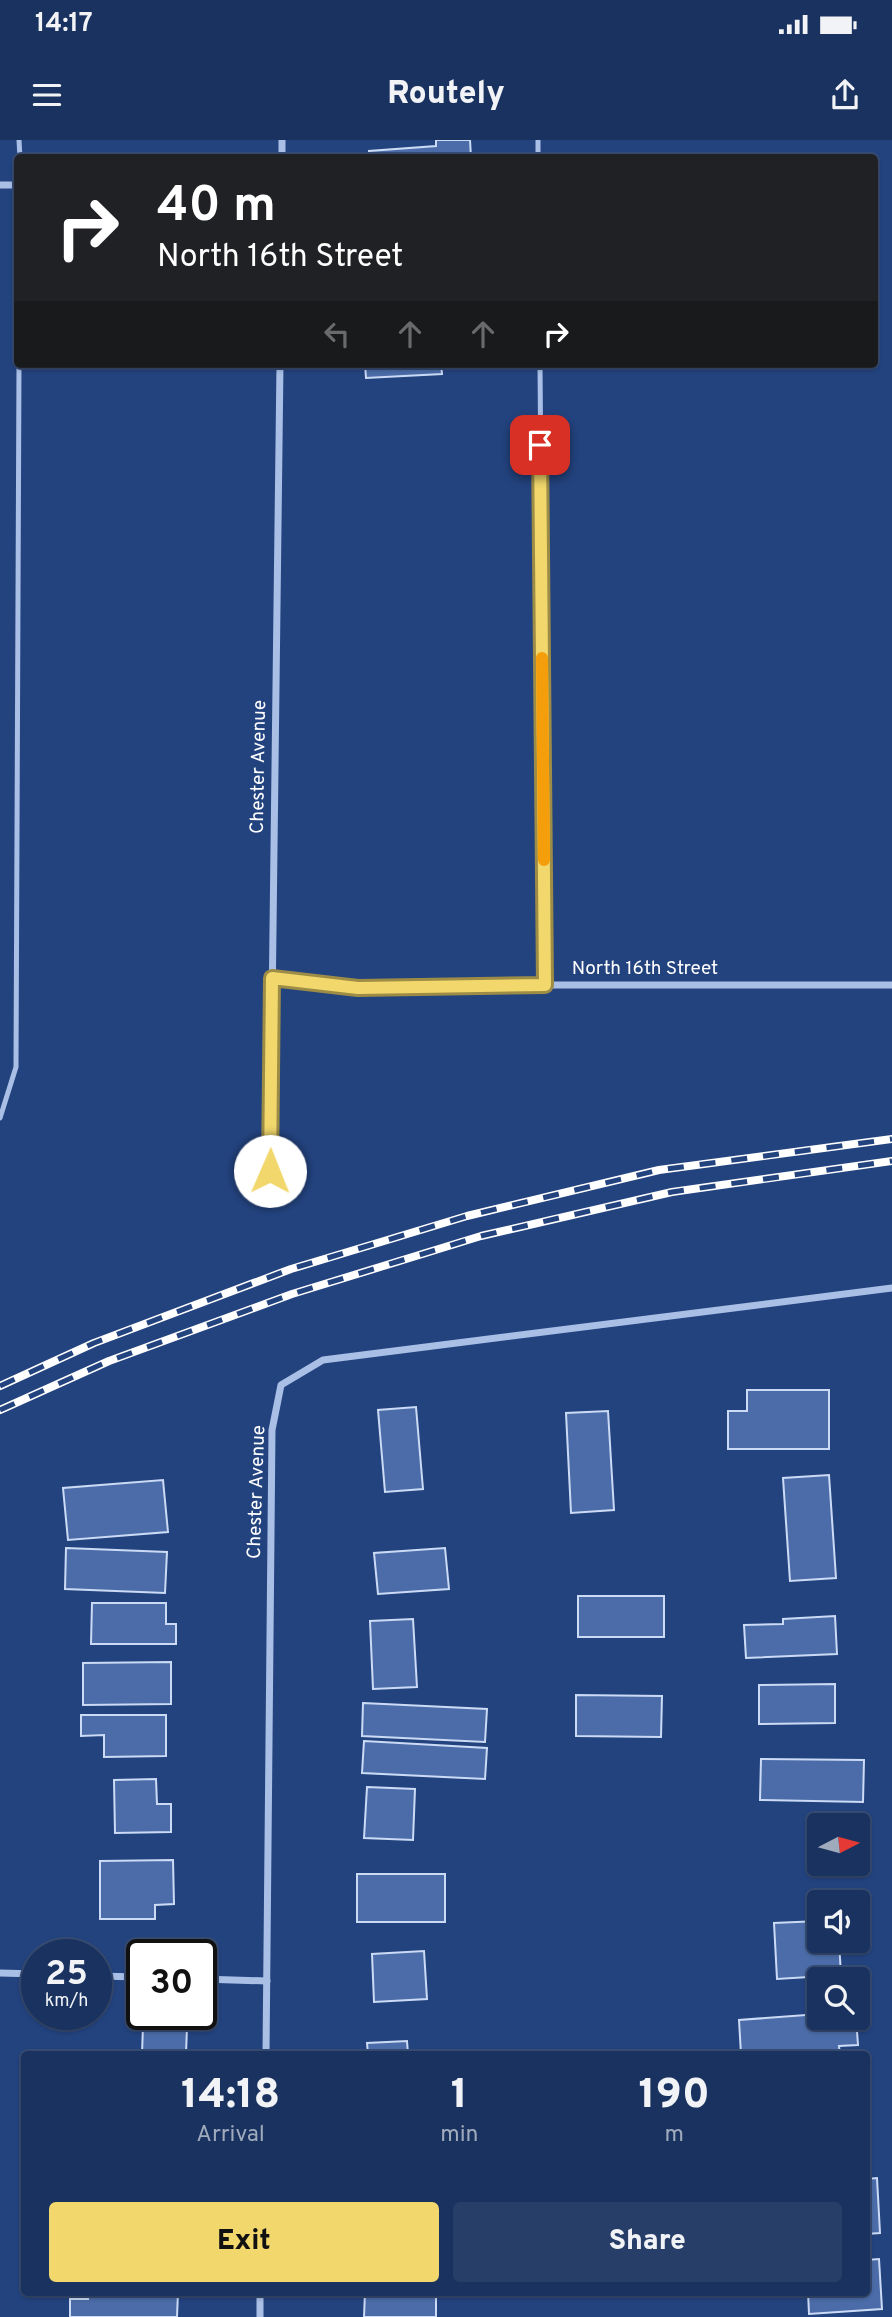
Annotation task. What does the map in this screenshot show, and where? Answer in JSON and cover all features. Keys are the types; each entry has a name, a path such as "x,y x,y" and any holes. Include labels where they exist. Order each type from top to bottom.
{"street":[{"name":"Chester Avenue","path":"270,1171 280,368"},
{"name":"North 16th Street","path":"272,978 358,988 892,985"},
{"name":"Chester Avenue","path":"266,2051 272,1430 281,1385 323,1360 892,1288"},
{"path":"0,1973 21,1974"},
{"path":"217,1980 267,1982"},
{"path":"260,2317 261,2296"}],"lane":[{"path":"0,1118 16,1067 19,368"},
{"path":"540,368 545,985"}],"building":[{"path":"436,140 470,140 471,154 369,154 369,151 436,146"},
{"path":"365,368 441,368 442,374 366,378"},
{"path":"747,1390 829,1390 829,1449 728,1449 728,1411 747,1411"},
{"path":"416,1407 423,1489 385,1492 378,1410"},
{"path":"608,1411 614,1510 571,1513 566,1413"},
{"path":"829,1475 836,1578 790,1581 783,1478"},
{"path":"163,1480 168,1532 68,1540 63,1488"},
{"path":"66,1548 167,1552 165,1593 65,1589"},
{"path":"445,1548 449,1589 378,1594 374,1553"},
{"path":"578,1596 664,1596 664,1637 578,1637"},
{"path":"92,1603 166,1603 166,1624 176,1624 176,1644 91,1644"},
{"path":"835,1616 837,1654 746,1658 744,1625 783,1624 783,1619"},
{"path":"413,1619 417,1687 373,1689 370,1621"},
{"path":"171,1662 171,1704 83,1705 83,1663"},
{"path":"835,1684 835,1723 759,1724 759,1685"},
{"path":"576,1695 662,1696 661,1737 576,1736"},
{"path":"363,1703 487,1709 485,1742 362,1736"},
{"path":"81,1715 166,1715 166,1756 104,1757 104,1735 81,1736"},
{"path":"364,1741 487,1748 485,1779 362,1773"},
{"path":"761,1759 864,1760 863,1802 760,1800"},
{"path":"156,1779 157,1804 171,1804 171,1832 115,1833 114,1780"},
{"path":"367,1787 415,1789 413,1840 364,1838"},
{"path":"173,1860 174,1904 155,1905 155,1919 100,1919 100,1861"},
{"path":"357,1874 445,1874 445,1922 357,1922"},
{"path":"807,1922 807,1953 840,1953 841,1967 807,1967 807,1977 777,1979 774,1923"},
{"path":"424,1951 427,1999 374,2002 372,1954"},
{"path":"807,2015 807,2030 857,2030 858,2045 839,2046 840,2051 741,2051 739,2020"},
{"path":"143,2030 187,2030 186,2051 142,2051"},
{"path":"407,2041 408,2051 368,2051 367,2043"},
{"path":"877,2178 880,2233 870,2234 870,2179"},
{"path":"879,2259 882,2309 809,2314 808,2296 870,2296 870,2260"},
{"path":"88,2296 178,2296 177,2317 70,2317 70,2299 88,2299"},
{"path":"365,2296 436,2296 436,2317 364,2317"}],"railway":[{"path":"0,1386 94,1343 291,1269 467,1216 659,1170 892,1139"},
{"path":"0,1410 109,1361 292,1294 481,1236 672,1192 892,1161"}],"slow traffic":[{"path":"542,658 544,860"}],"route":[{"path":"270,1171 272,978 358,988 545,985 540,445"}]}
